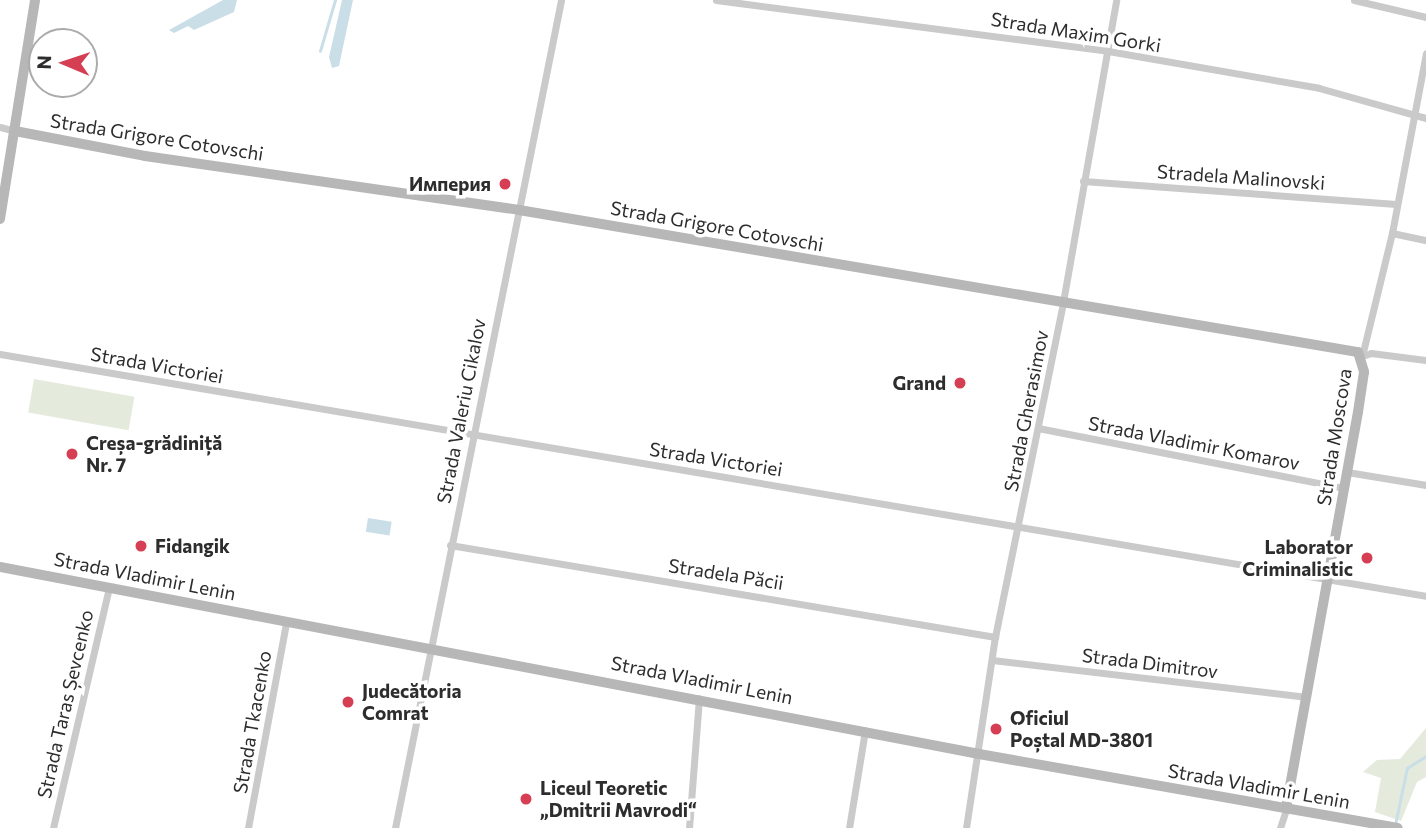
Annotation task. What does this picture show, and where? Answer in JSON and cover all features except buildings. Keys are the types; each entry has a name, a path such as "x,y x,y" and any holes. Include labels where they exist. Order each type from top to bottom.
{"street":[{"path":"0,219 35,0"},
{"name":"Strada Valeriu Cikalov","path":"395,828 561,0"},
{"name":"Strada Maxim Gorki","path":"716,0 1108,51 1319,88 1426,118"},
{"name":"Strada Gherasimov","path":"966,828 995,637 1021,526 1116,0"},
{"path":"1354,0 1426,17"},
{"name":"Strada Moscova","path":"1280,828 1286,809 1347,472 1364,372 1362,356 1392,233 1426,53"},
{"name":"Strada Grigore Cotovschi","path":"0,127 145,156 519,210 1353,349 1362,356 1371,353 1426,360"},
{"name":"Stradela Malinovski","path":"1083,181 1396,204"},
{"path":"1392,233 1426,240"},
{"name":"Strada Victoriei","path":"0,354 1426,596"},
{"name":"Strada Vladimir Komarov","path":"1038,428 1343,488"},
{"path":"1347,472 1426,485"},
{"name":"Stradela Păcii","path":"450,545 995,637"},
{"name":"Strada Vladimir Lenin","path":"0,567 286,622 432,646 979,754 1398,828"},
{"name":"Strada Taras Șevcenko","path":"53,828 109,586"},
{"name":"Strada Tkacenko","path":"248,828 286,622"},
{"name":"Strada Dimitrov","path":"992,660 1305,697"},
{"path":"689,828 699,698"},
{"path":"849,828 865,730"}],"shaded area":[{"path":"34,379 134,397 129,430 28,412"},
{"path":"1426,728 1426,777 1417,782 1401,821 1375,812 1381,778 1363,772 1377,760 1400,759"}],"water":[{"path":"223,0 237,0 234,12 194,30 188,26 174,33 169,30"},
{"path":"342,0 353,0 339,66 332,68 329,57"},
{"path":"368,518 392,522 390,536 366,532"}],"waterway":[{"path":"320,51 335,0"},
{"path":"1395,825 1407,768 1426,756"}],"place":[{"name":"Империя","path":"505,184"},
{"name":"Grand","path":"960,383"},
{"name":"Creșa-grădiniță Nr. 7","path":"72,454"},
{"name":"Fidangik","path":"141,546"},
{"name":"Laborator Criminalistic","path":"1367,558"},
{"name":"Judecătoria Comrat","path":"348,702"},
{"name":"Oficiul Poștal MD-3801","path":"996,729"},
{"name":"Liceul Teoretic „Dmitrii Mavrodi“","path":"526,799"}]}
